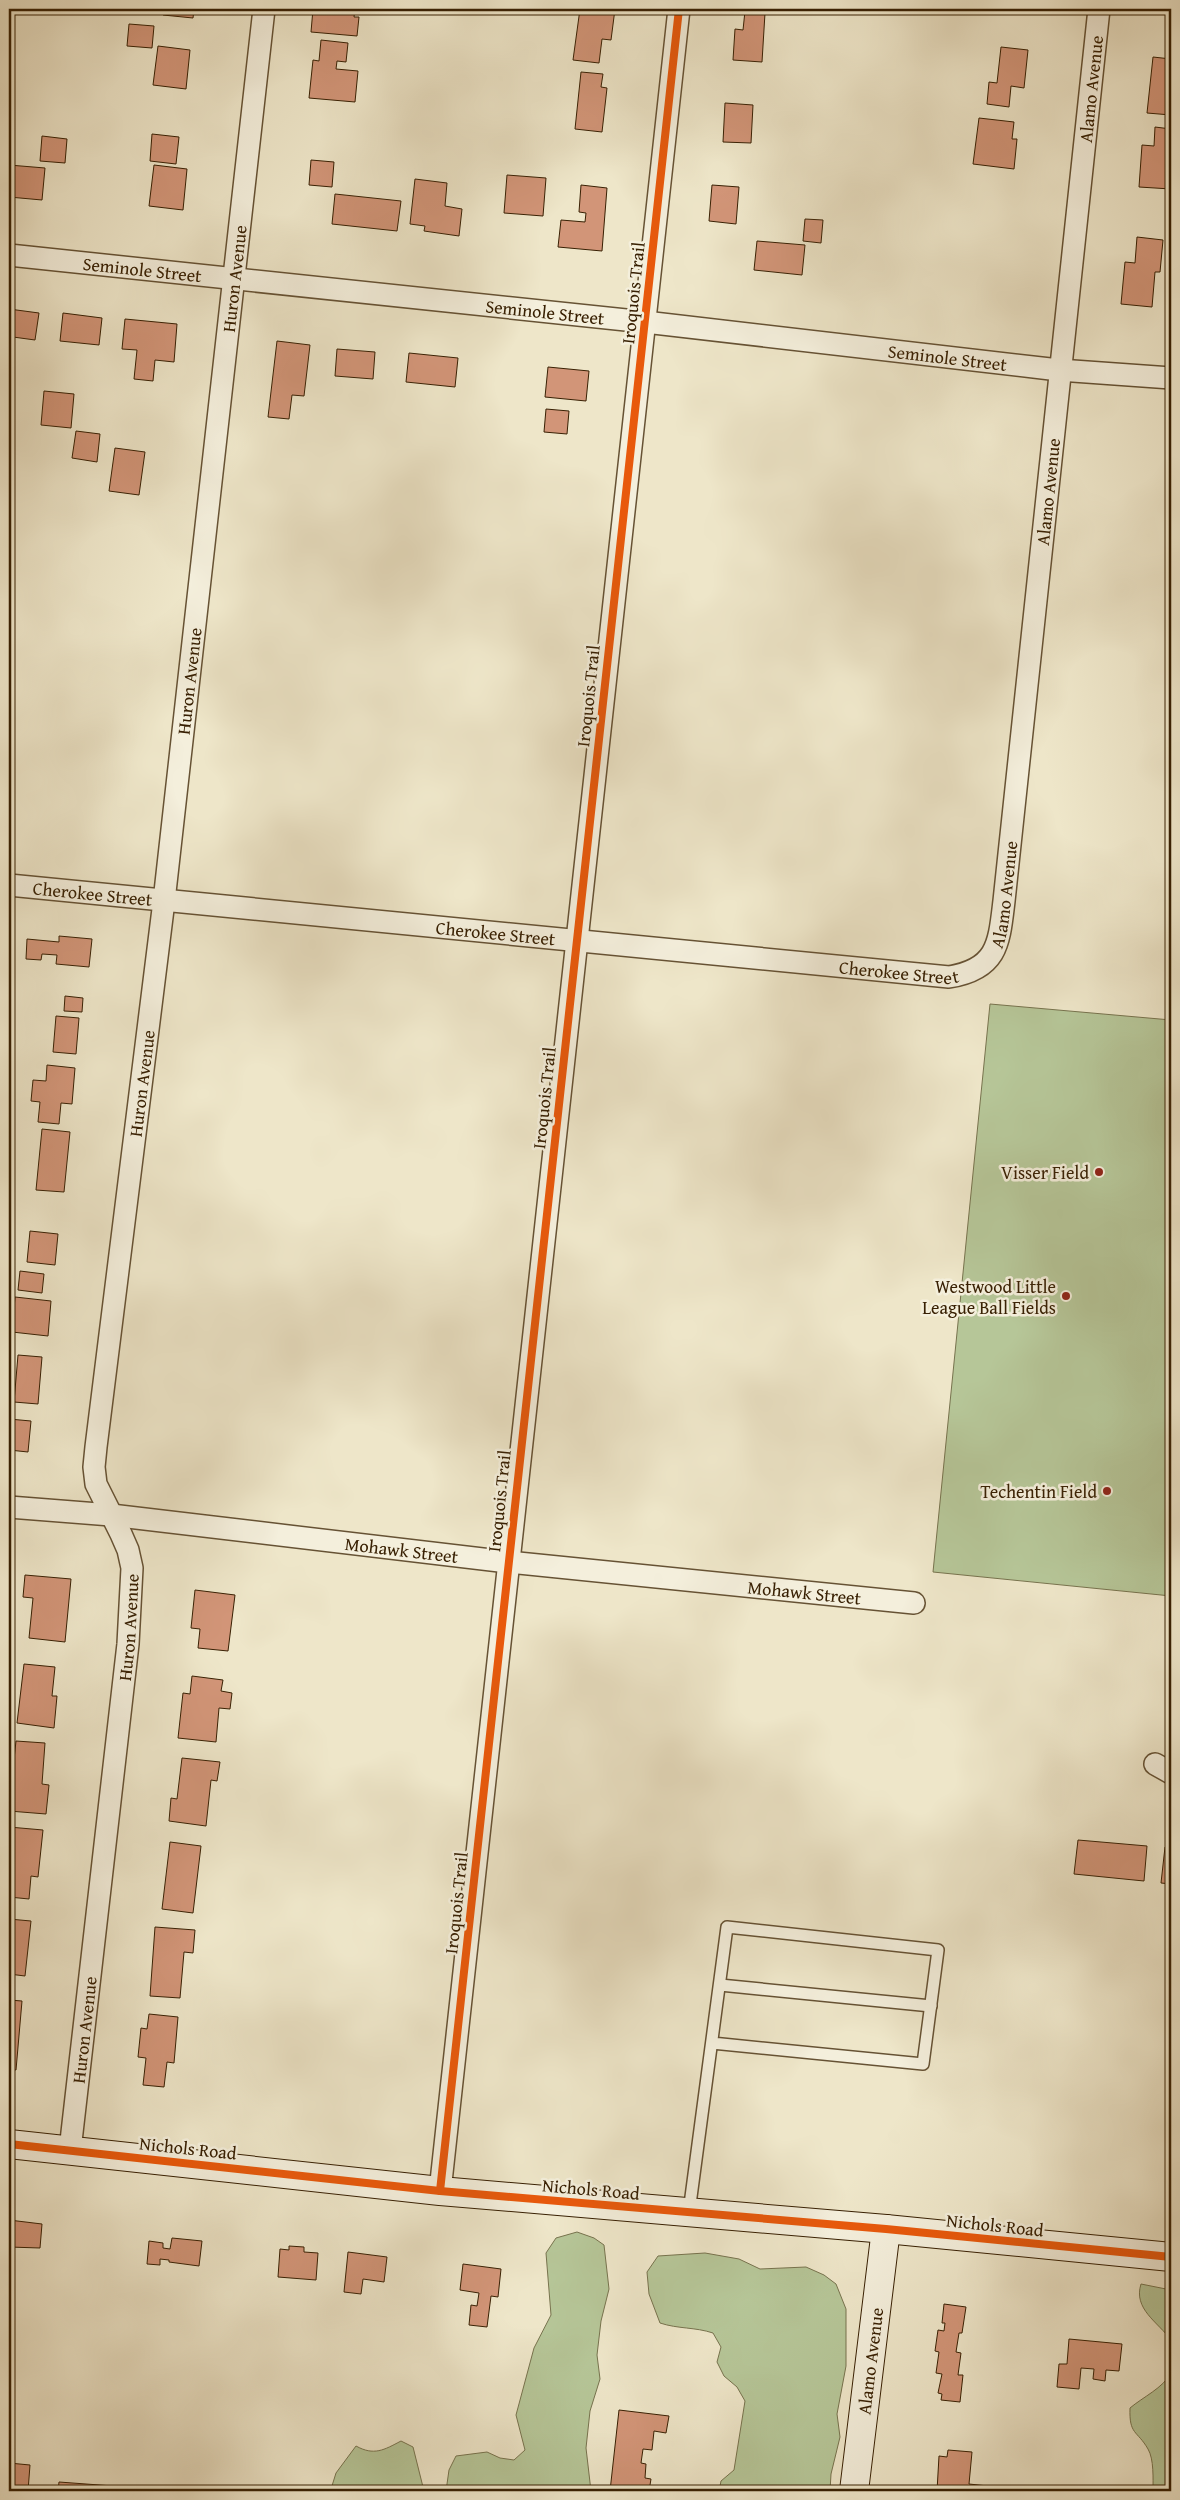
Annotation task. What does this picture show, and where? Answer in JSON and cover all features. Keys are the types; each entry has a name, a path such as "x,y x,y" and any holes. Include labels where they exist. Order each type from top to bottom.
{"street":[{"name":"Huron Avenue","path":"70,2150 131,1607 132,1568 128,1550 96,1484 94,1468 164,901 264,9"},
{"name":"Iroquois Trail","path":"440,2191 679,9"},
{"name":"Alamo Avenue","path":"979,967 995,952 1003,910 1059,370 1099,9"},
{"name":"Seminole Street","path":"9,255 644,322 1059,370 1171,378"},
{"name":"Cherokee Street","path":"9,885 949,976 963,974 979,967"},
{"name":"Mohawk Street","path":"9,1507 111,1515 508,1562 914,1603"},
{"name":"Nichols Road","path":"9,2144 440,2191 886,2229 1171,2257"},
{"name":"Alamo Avenue","path":"854,2491 886,2229"}],"lane":[{"path":"688,2212 727,1927 938,1950 923,2064 712,2043"},
{"path":"720,1985 931,2006"}],"green space":[{"name":"Westwood Little League Ball Fields","path":"990,1004 1171,1020 1171,1596 933,1572"},
{"path":"577,2232 594,2238 604,2245 609,2289 601,2321 597,2355 600,2379 590,2411 586,2448 591,2491 446,2491 449,2470 456,2456 487,2452 500,2458 514,2460 525,2450 516,2415 534,2348 551,2315 546,2253 556,2238"},
{"path":"705,2253 739,2259 760,2269 806,2267 824,2275 836,2284 846,2309 846,2366 837,2414 840,2437 831,2474 830,2491 719,2491 721,2481 734,2470 745,2401 737,2387 724,2376 717,2362 721,2347 713,2333 660,2323 649,2294 647,2272 658,2256"},
{"path":"1141,2284 1171,2290 1171,2340 1148,2315 1140,2301"},
{"path":"1171,2373 1171,2491 1153,2491 1153,2469 1150,2453 1132,2428 1130,2408 1158,2388"},
{"path":"401,2441 413,2447 424,2491 326,2491 331,2489 336,2473 356,2446 368,2451 379,2451"}],"building":[{"path":"163,9 194,9 193,18 163,15"},
{"path":"313,9 355,9 354,17 359,17 357,36 311,32"},
{"path":"580,9 615,9 611,40 602,39 599,63 573,60"},
{"path":"745,11 765,13 762,62 733,60 735,29 743,30"},
{"path":"129,24 154,26 152,48 127,46"},
{"path":"321,40 348,43 346,62 337,61 336,69 358,71 355,102 309,98 313,60 319,61"},
{"path":"158,46 190,50 186,89 153,85"},
{"path":"1001,47 1028,50 1024,88 1011,86 1009,107 987,104 989,82 997,83"},
{"path":"1153,57 1171,59 1171,115 1147,113"},
{"path":"581,72 603,74 601,87 607,88 602,132 575,129"},
{"path":"725,103 753,105 751,143 723,142"},
{"path":"979,118 1014,122 1012,139 1017,139 1014,169 973,164"},
{"path":"1155,127 1171,129 1171,189 1139,187 1142,145 1154,146"},
{"path":"152,134 179,137 176,164 150,161"},
{"path":"42,136 67,139 65,163 40,161"},
{"path":"311,160 334,162 332,187 309,185"},
{"path":"9,165 45,168 42,200 9,197"},
{"path":"154,165 187,169 183,210 149,206"},
{"path":"507,175 546,178 543,216 504,213"},
{"path":"415,179 447,183 445,206 462,209 459,236 424,231 425,226 410,224"},
{"path":"581,185 607,188 602,251 558,247 561,220 585,222 586,213 579,212"},
{"path":"712,185 739,187 736,224 709,221"},
{"path":"335,194 401,201 397,231 332,224"},
{"path":"805,219 823,220 821,243 803,241"},
{"path":"1137,237 1163,240 1160,272 1155,272 1152,307 1121,304 1125,262 1135,263"},
{"path":"757,241 805,245 802,275 754,270"},
{"path":"9,309 39,313 35,340 13,337 12,352 9,352"},
{"path":"63,313 102,318 99,345 60,341"},
{"path":"125,319 177,324 174,362 155,360 153,381 134,379 137,350 122,349"},
{"path":"277,341 310,345 304,396 292,395 289,419 268,417"},
{"path":"337,349 375,352 373,379 335,376"},
{"path":"409,353 458,358 455,387 406,382"},
{"path":"548,367 589,371 586,401 545,397"},
{"path":"44,391 74,394 71,428 41,425"},
{"path":"546,409 569,411 567,434 544,432"},
{"path":"76,431 100,434 97,462 72,458"},
{"path":"115,448 145,452 139,495 109,491"},
{"path":"59,936 92,939 89,967 56,964 57,955 42,954 41,960 26,959 27,939 59,942"},
{"path":"65,996 83,998 82,1012 64,1011"},
{"path":"56,1016 79,1018 76,1054 53,1052"},
{"path":"47,1065 75,1068 72,1104 61,1103 59,1124 38,1122 40,1102 31,1101 33,1080 46,1081"},
{"path":"42,1129 70,1132 64,1192 36,1190"},
{"path":"30,1231 58,1234 55,1265 27,1262"},
{"path":"20,1271 44,1274 42,1293 18,1290"},
{"path":"15,1297 51,1301 48,1336 12,1332"},
{"path":"18,1355 42,1357 38,1404 14,1402"},
{"path":"9,1419 31,1421 28,1452 9,1450"},
{"path":"25,1575 71,1579 65,1642 29,1638 33,1598 23,1597"},
{"path":"195,1590 235,1595 228,1651 198,1648 200,1629 191,1628"},
{"path":"24,1664 55,1667 52,1696 57,1696 54,1728 17,1723"},
{"path":"192,1676 223,1680 221,1691 232,1693 230,1709 219,1708 216,1742 178,1738 183,1693 190,1694"},
{"path":"16,1741 45,1743 42,1784 49,1785 46,1814 9,1811 9,1787 11,1787"},
{"path":"182,1758 220,1762 217,1781 211,1780 206,1826 169,1821 171,1798 177,1799"},
{"path":"9,1827 43,1830 38,1877 31,1876 29,1899 9,1897"},
{"path":"1078,1840 1147,1846 1144,1881 1074,1874"},
{"path":"170,1842 201,1846 193,1913 162,1909"},
{"path":"1165,1847 1171,1848 1171,1884 1161,1883"},
{"path":"9,1919 31,1921 25,1976 9,1974"},
{"path":"155,1927 195,1930 193,1953 184,1952 180,1998 150,1996"},
{"path":"9,2000 22,2001 16,2070 9,2069"},
{"path":"149,2014 178,2017 174,2063 167,2062 164,2087 143,2085 146,2058 138,2057 141,2028 147,2029"},
{"path":"9,2220 42,2224 40,2248 9,2247"},
{"path":"172,2238 202,2241 199,2266 160,2259 160,2265 147,2264 149,2241 163,2243 163,2248 170,2249"},
{"path":"289,2246 304,2247 304,2252 318,2253 316,2280 278,2277 280,2249 289,2250"},
{"path":"348,2252 387,2257 384,2282 363,2279 361,2294 344,2292"},
{"path":"463,2264 501,2269 498,2297 491,2296 487,2327 469,2325 471,2305 477,2306 479,2293 460,2290"},
{"path":"944,2304 966,2307 962,2333 959,2333 956,2352 961,2353 958,2375 963,2375 960,2402 941,2400 942,2394 938,2393 942,2374 936,2373 939,2352 935,2351 938,2330 944,2331 945,2323 942,2323"},
{"path":"1069,2339 1122,2344 1119,2371 1106,2370 1105,2381 1093,2379 1094,2369 1081,2368 1079,2389 1057,2387 1059,2364 1067,2364"},
{"path":"619,2410 669,2416 666,2433 654,2431 652,2450 643,2449 641,2463 646,2464 645,2478 651,2479 649,2491 610,2491"},
{"path":"948,2450 972,2452 969,2484 988,2486 988,2491 937,2491 939,2456 947,2457"},
{"path":"9,2463 30,2465 28,2491 9,2491"},
{"path":"59,2482 113,2486 113,2491 58,2491"},
{"path":"127,2487 163,2491 126,2491"}],"cycle path":[{"path":"440,2191 679,9"},
{"path":"9,2144 440,2191 886,2229 1171,2257"}],"place":[{"name":"Visser Field","path":"1099,1172"},
{"name":"Westwood Little League Ball Fields","path":"1066,1296"},
{"name":"Techentin Field","path":"1107,1491"}]}
